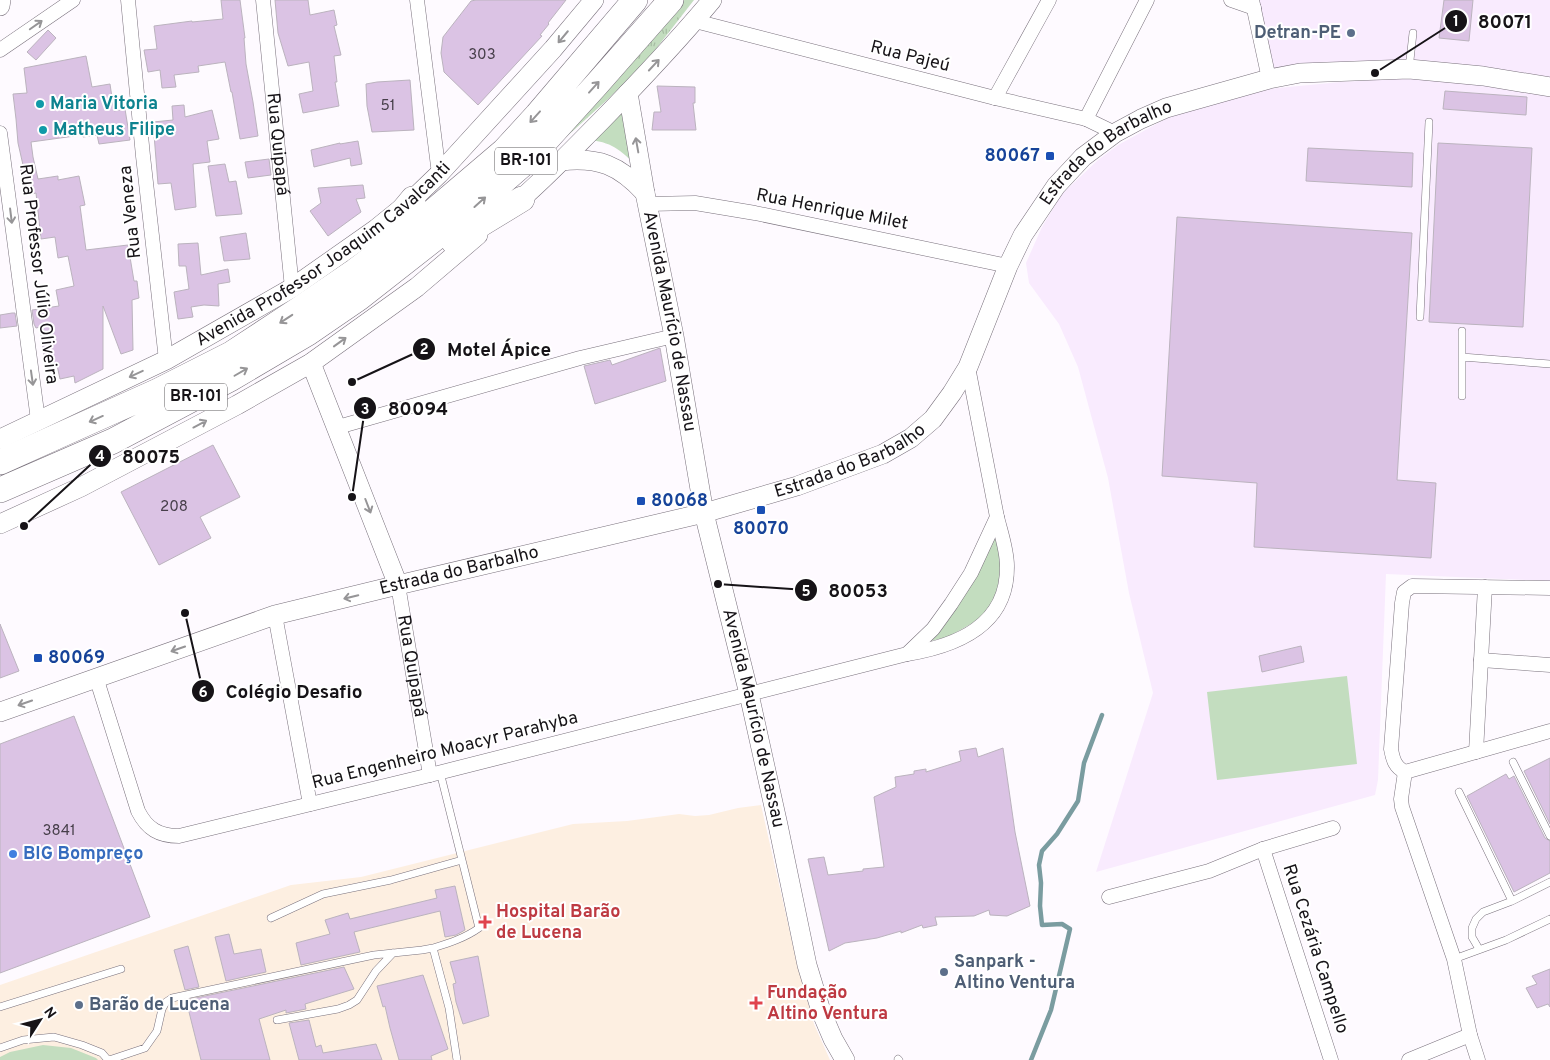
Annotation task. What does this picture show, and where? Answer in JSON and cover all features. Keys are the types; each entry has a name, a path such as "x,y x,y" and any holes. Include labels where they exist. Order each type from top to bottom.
{"highway":[{"name":"Avenida Professor Joaquim Cavalcanti","path":"355,271 430,214 504,151 537,116 635,0"},
{"name":"BR-101","path":"0,490 113,441 230,379 308,333 359,298 466,214 530,158 671,0"},
{"path":"355,271 413,199"},
{"path":"359,298 522,199"},
{"name":"BR-101","path":"6,452 158,391 232,354 355,271"}],"main road":[{"path":"0,6 1,0"},
{"name":"Avenida Professor Joaquim Cavalcanti","path":"6,452 38,420 166,360 292,288 376,229 413,199 439,174 553,49 594,0"},
{"path":"0,524 81,487 237,405 311,363 417,287 522,199 561,162 628,93 712,0"},
{"name":"Estrada do Barbalho","path":"0,712 68,691 96,677 275,616 704,512 797,486 884,454 910,438 933,419 968,367 1008,266 1023,235 1056,186 1083,158 1115,133 1166,108 1269,79 1300,73 1409,69 1483,76 1550,87"},
{"name":"Avenida Maurício de Nassau","path":"628,93 646,198 674,336 704,512 749,694 807,965 821,1011 833,1039 845,1060"},
{"name":"Avenida Maurício de Nassau","path":"561,162 580,159 616,168 632,179 646,198"},
{"name":"Rua Quipapá","path":"311,363 398,585"}],"street":[{"path":"0,50 73,0"},
{"name":"Rua Veneza","path":"128,0 144,166 166,360"},
{"name":"Rua Quipapá","path":"263,0 292,288"},
{"path":"417,0 439,174"},
{"path":"995,98 1048,0"},
{"path":"1086,119 1146,0"},
{"path":"1231,0 1253,4 1269,79"},
{"name":"Rua Pajeú","path":"695,21 995,98 1086,119 1115,133"},
{"name":"Rua Professor Júlio Oliveira","path":"0,134 38,420"},
{"name":"Rua Henrique Milet","path":"646,198 696,203 755,213 1008,266"},
{"path":"338,428 580,358 674,336"},
{"name":"Rua Engenheiro Moacyr Parahyba","path":"96,677 138,811 150,828 159,834 179,836 907,654 928,651 953,643 972,633 986,622 999,604 1006,586 1008,566 968,367"},
{"name":"Rua Engenheiro Moacyr Parahyba","path":"907,654 933,629 951,604 971,573 997,517"},
{"name":"Rua Quipapá","path":"398,585 435,773"},
{"path":"1550,588 1412,586 1404,592 1390,749 1398,769 1405,772 1550,731"},
{"path":"1476,752 1485,587"},
{"path":"275,616 310,804"},
{"path":"1481,660 1550,665"},
{"path":"1405,772 1401,799 1402,807 1454,959 1470,1035 1478,1060"},
{"path":"1109,897 1209,871 1263,849 1333,828"},
{"name":"Rua Cezária Campello","path":"1263,849 1331,1060"},
{"path":"1410,1060 1470,1035"}],"lane":[{"path":"1409,69 1413,33"},
{"path":"1420,317 1429,122"},
{"path":"1462,331 1462,396"},
{"path":"1462,358 1550,364"},
{"path":"1513,762 1550,836"},
{"path":"0,1048 23,1040 54,1038 82,1045 102,1053 108,1060 145,1048 157,1031 166,1002 172,998 374,955 432,948 471,934 479,928 462,860 435,773"},
{"path":"1459,792 1512,900"},
{"path":"271,918 323,894 391,880 462,860"},
{"path":"1478,949 1472,937 1472,928 1476,918 1483,912 1550,882"},
{"path":"1454,959 1478,949 1492,946 1550,919"},
{"path":"432,948 449,1008 457,1060"},
{"path":"277,1020 338,1009 350,1005 357,1000 376,971 393,953"},
{"path":"0,1007 121,969"}],"shaded area":[{"path":"1257,0 1550,0 1550,83 1272,70"},
{"path":"1425,77 1550,92 1550,581 1386,574 1378,780 1375,795 1096,872 1153,693 1129,593 1108,478 1078,367 1059,324 1029,283 1026,263 1042,227 1062,194 1098,160 1118,145 1171,116 1187,109 1258,90 1341,82"},
{"name":"Hospital Barão de Lucena","path":"761,805 796,959 814,1024 830,1060 0,1060 0,985 291,885 361,877 573,824 627,821 679,814 709,815"}],"green space":[{"path":"680,0 694,0 645,63 533,167"},
{"path":"624,111 638,168 618,149 606,143 591,140"},
{"path":"997,531 1006,570 993,607 976,621 948,637 926,642"},
{"path":"1347,676 1357,764 1217,780 1207,692"},
{"path":"43,1045 71,1048 98,1060 0,1060 0,1057 10,1052"}],"building":[{"path":"221,0 240,0 246,64 258,136 240,139 225,62 198,66 199,72 174,75 176,87 162,88 160,70 148,72 144,50 157,49 154,26 223,19"},
{"path":"275,0 308,0 310,15 334,10 337,25 334,26 341,55 334,56 337,82 335,82 339,106 303,113 299,94 313,91 309,62 288,66 278,33"},
{"path":"566,0 540,35 542,36 478,105 444,72 441,53 443,37 471,1"},
{"path":"1444,0 1473,0 1469,41 1439,38"},
{"path":"48,30 56,38 36,60 27,52"},
{"path":"86,56 92,87 110,84 114,111 125,109 130,140 99,144 97,135 83,137 82,135 31,142 33,157 38,179 58,176 58,180 79,176 85,205 80,206 86,250 128,245 139,298 132,300 133,350 121,354 103,306 103,369 75,383 74,376 60,379 57,365 46,368 40,327 36,328 34,324 32,310 59,306 56,290 74,286 68,256 58,258 55,237 41,239 36,193 27,195 20,166 23,165 18,143 13,94 27,93 24,68"},
{"path":"410,80 414,130 372,132 367,106 366,84"},
{"path":"657,86 695,87 695,103 693,103 696,130 652,130 654,112 661,112"},
{"path":"1445,91 1527,97 1526,115 1443,109"},
{"path":"184,105 185,117 212,110 219,139 207,141 210,162 193,164 196,207 175,210 171,183 158,184 153,122 173,120 172,106"},
{"path":"358,141 362,164 351,166 350,158 314,167 311,150"},
{"path":"1438,143 1532,148 1523,327 1429,322"},
{"path":"1308,148 1413,153 1412,187 1306,181"},
{"path":"269,159 271,175 248,178 245,162"},
{"path":"225,164 229,182 236,181 242,214 216,216 208,166"},
{"path":"363,185 365,198 356,199 361,212 328,236 310,211 321,203 318,188"},
{"path":"1177,217 1412,233 1397,480 1436,483 1431,558 1254,547 1257,483 1162,476"},
{"path":"246,233 250,259 224,261 220,237"},
{"path":"198,243 201,275 228,269 230,282 218,284 219,306 204,305 191,307 193,317 178,319 174,292 189,289 186,266 179,266 178,244"},
{"path":"15,313 17,326 0,328 0,315"},
{"path":"660,348 666,381 595,404 584,366 610,360 612,365"},
{"path":"213,445 240,497 200,517 211,538 159,565 121,492"},
{"path":"0,624 19,671 0,678"},
{"path":"1301,646 1304,662 1262,672 1259,656"},
{"path":"74,716 150,917 0,973 0,744"},
{"path":"976,748 978,757 1003,748 1015,832 1030,906 1007,916 990,915 989,910 974,916 935,917 937,925 923,928 922,925 901,933 901,931 877,938 845,943 829,951 808,859 824,857 828,875 884,867 874,797 896,787 895,777 914,774 914,771 926,769 926,772 961,761 959,751"},
{"path":"1550,758 1550,824 1524,771"},
{"path":"1506,774 1509,779 1514,776 1545,838 1550,841 1550,873 1514,892 1467,796"},
{"path":"455,886 465,930 456,935 445,937 440,911 354,932 360,952 301,965 296,943 330,934 325,920 348,913 350,919 437,898 435,890"},
{"path":"229,934 234,954 261,949 266,972 226,981 215,937"},
{"path":"188,946 199,987 185,990 174,950"},
{"path":"478,956 489,1016 463,1024 456,1002 453,984 456,983 450,962"},
{"path":"344,967 354,989 305,1004 306,1009 286,1013 286,1010 259,1019 270,1060 201,1060 186,1000"},
{"path":"1550,969 1550,1007 1548,1004 1537,1008 1526,988 1537,984 1532,976"},
{"path":"423,975 448,1049 431,1056 432,1060 399,1060 385,1006 383,1007 377,986"},
{"path":"309,1020 316,1047 321,1045 323,1053 376,1044 382,1060 299,1060 289,1023"}],"waterway":[{"path":"1031,1060 1051,1010 1070,929 1062,924 1042,925 1039,865 1042,851 1057,834 1078,801 1084,763 1102,715"}],"place":[{"name":"Detran-PE","path":"1351,33"},
{"name":"80071","path":"1375,73"},
{"name":"Maria Vitoria","path":"40,104"},
{"name":"Matheus Filipe","path":"43,130"},
{"name":"80067","path":"1050,156"},
{"name":"Motel Ápice","path":"352,382"},
{"name":"80094","path":"352,497"},
{"name":"80068","path":"641,501"},
{"name":"80070","path":"761,510"},
{"name":"80075","path":"24,526"},
{"name":"80053","path":"718,584"},
{"name":"Colégio Desafio","path":"185,613"},
{"name":"80069","path":"38,658"},
{"name":"BIG Bompreço","path":"13,854"},
{"name":"Hospital Barão de Lucena","path":"485,922"},
{"name":"Sanpark - Altino Ventura","path":"944,972"},
{"name":"Fundação Altino Ventura","path":"756,1003"},
{"name":"Barão de Lucena","path":"79,1005"}]}
